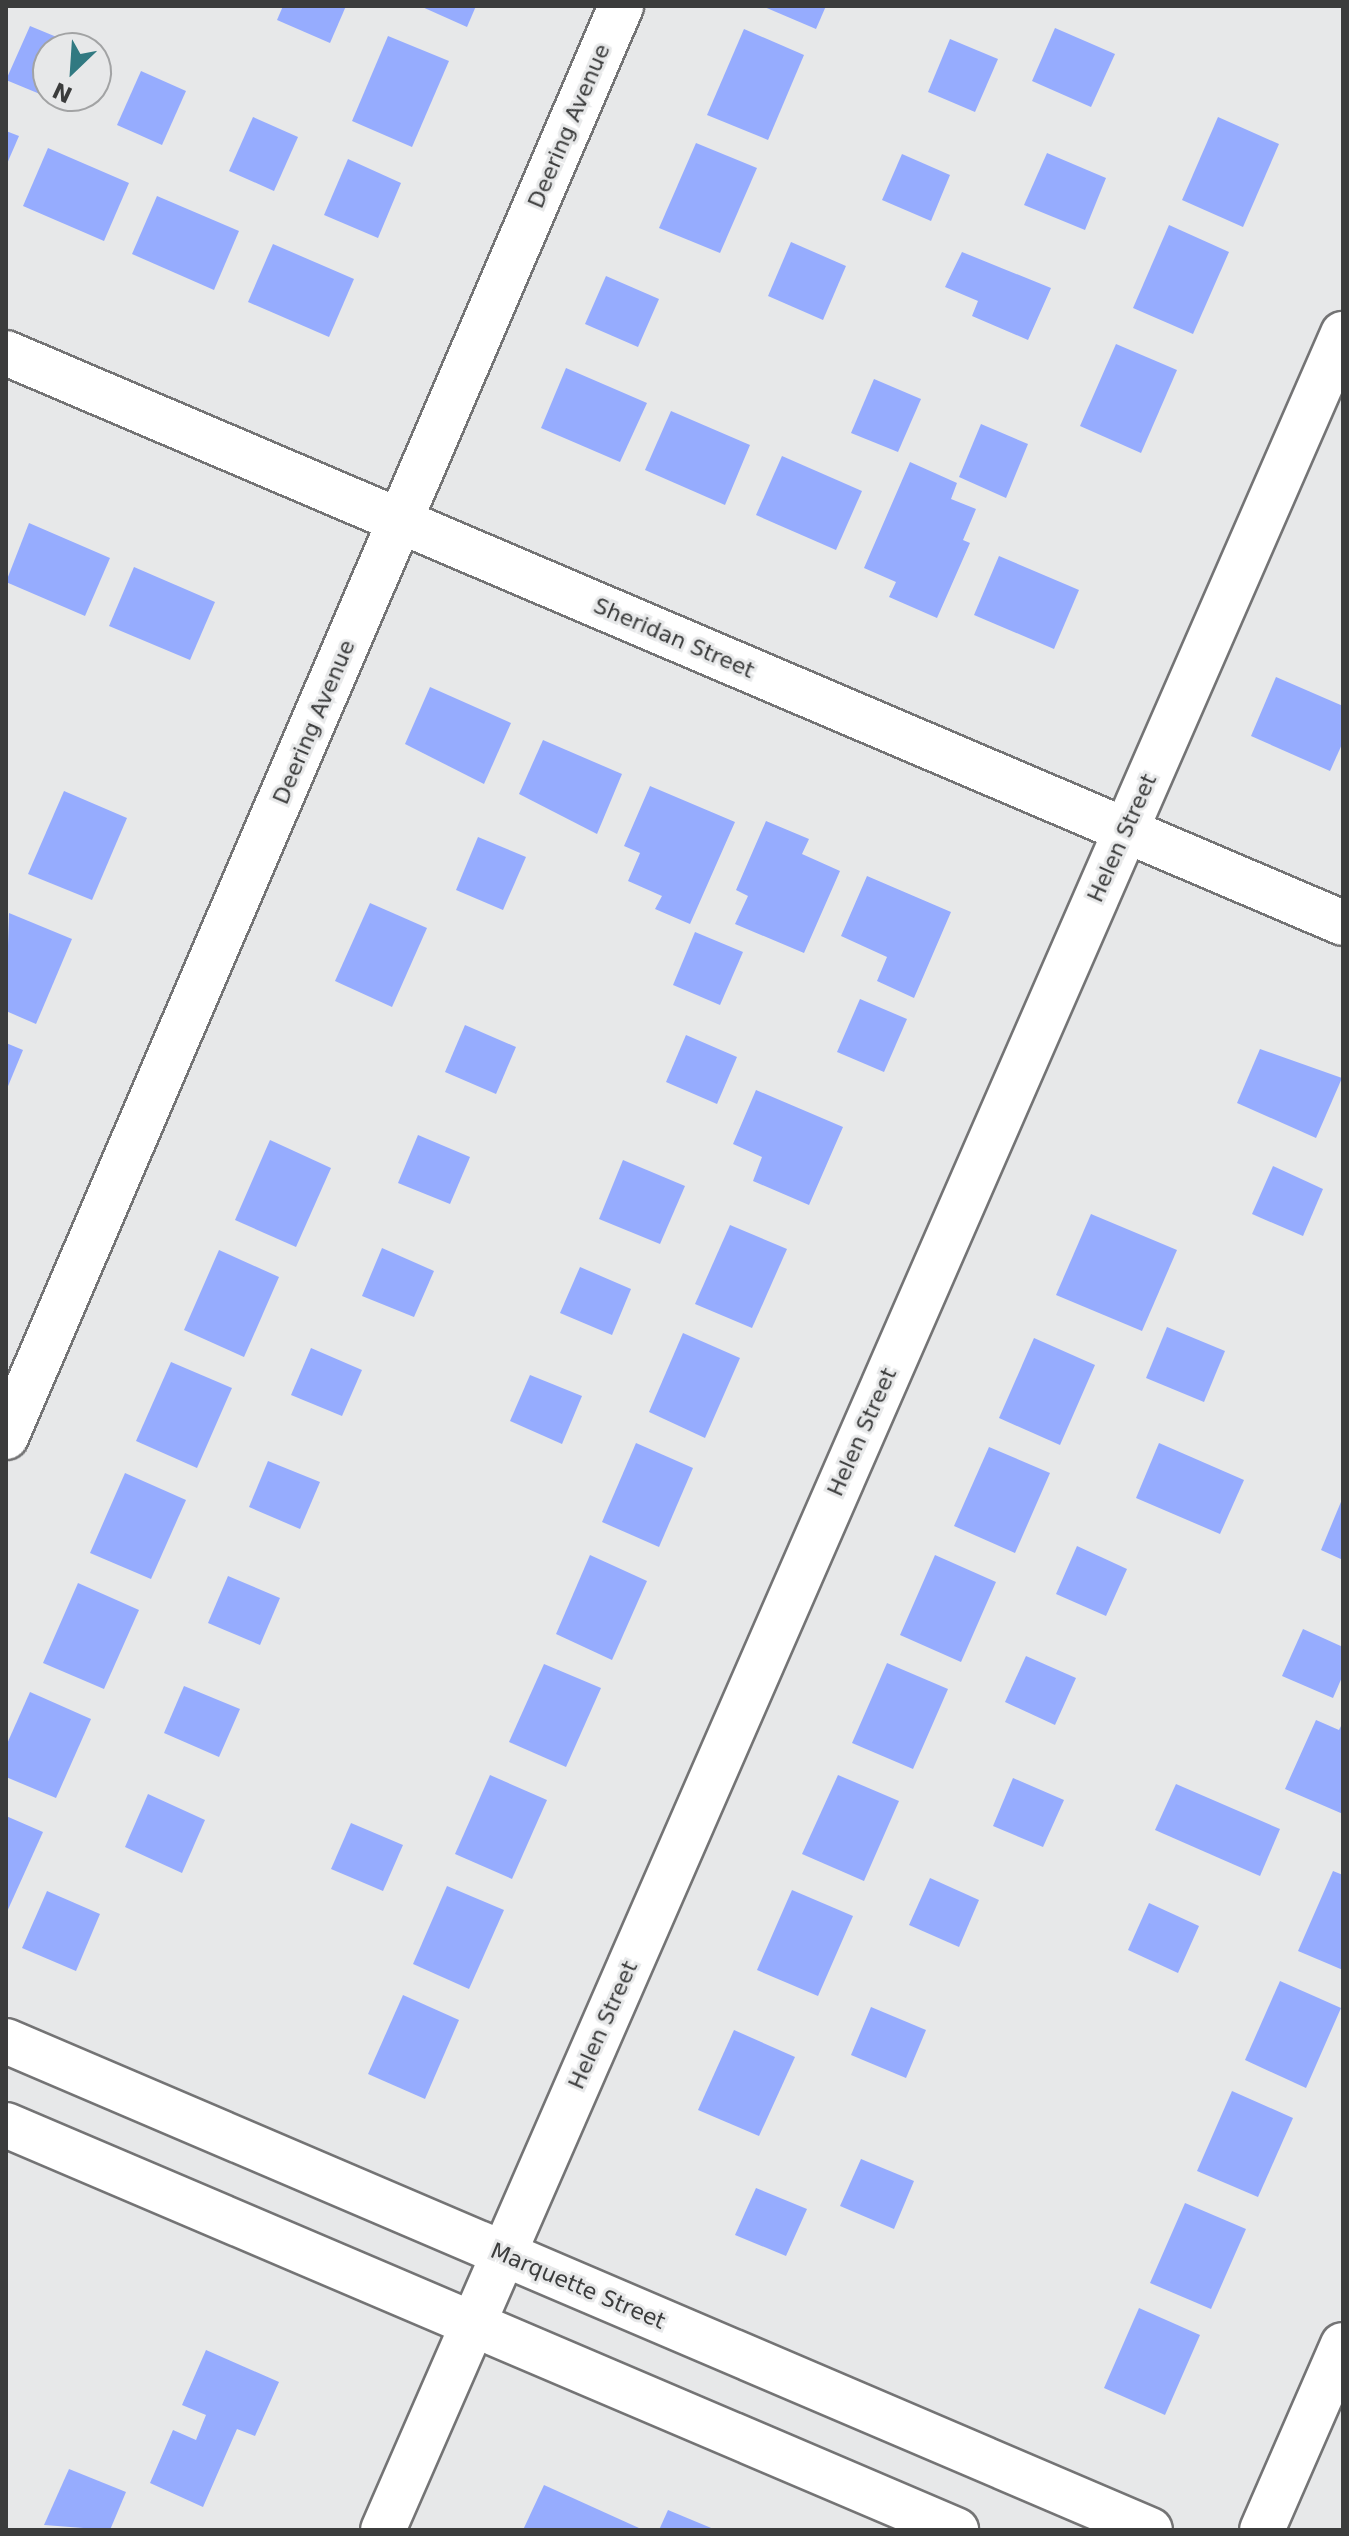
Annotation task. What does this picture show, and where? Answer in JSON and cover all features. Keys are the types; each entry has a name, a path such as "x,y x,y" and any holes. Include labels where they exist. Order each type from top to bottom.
{"street":[{"name":"Deering Avenue","path":"6,1437 621,6"},
{"name":"Helen Street","path":"383,2530 1343,334"},
{"name":"Sheridan Street","path":"6,353 1343,923"},
{"name":"Marquette Street","path":"6,2041 1150,2530"},
{"path":"6,2125 956,2530"},
{"path":"1262,2530 1343,2345"}],"building":[{"path":"283,6 346,6 330,43 277,20"},
{"path":"420,6 476,6 467,27"},
{"path":"762,6 826,6 816,29"},
{"path":"30,26 45,32 32,32 32,91 6,80"},
{"path":"1055,28 1115,54 1091,107 1032,81"},
{"path":"744,29 804,55 768,140 707,115"},
{"path":"388,36 449,61 412,147 352,121"},
{"path":"950,39 998,59 975,112 928,92"},
{"path":"141,71 186,91 162,145 117,125"},
{"path":"253,117 298,137 274,191 229,171"},
{"path":"1218,117 1279,144 1243,227 1182,200"},
{"path":"6,131 19,136 6,166"},
{"path":"696,143 757,168 720,253 659,228"},
{"path":"48,148 129,183 104,241 23,206"},
{"path":"1047,153 1106,178 1085,230 1024,205"},
{"path":"902,154 950,175 931,221 882,200"},
{"path":"348,159 401,183 378,238 324,215"},
{"path":"157,196 239,231 214,290 132,254"},
{"path":"1169,225 1229,252 1193,334 1133,308"},
{"path":"791,242 846,266 823,320 768,296"},
{"path":"273,244 354,279 329,337 248,302"},
{"path":"962,252 1051,288 1028,340 972,316 978,301 945,287"},
{"path":"606,276 659,299 638,347 585,324"},
{"path":"1116,344 1177,370 1141,453 1080,426"},
{"path":"566,368 647,403 620,462 541,428"},
{"path":"874,379 921,399 898,452 851,433"},
{"path":"671,411 750,445 725,505 645,470"},
{"path":"981,424 1028,444 1006,498 959,477"},
{"path":"782,456 862,491 836,550 756,515"},
{"path":"910,462 957,483 951,499 976,509 963,540 970,543 937,618 889,597 896,582 864,568"},
{"path":"29,523 110,558 85,616 6,582"},
{"path":"999,556 1079,590 1054,649 974,615"},
{"path":"134,567 215,602 190,660 109,626"},
{"path":"1276,677 1343,706 1343,742 1330,771 1251,736"},
{"path":"430,687 511,723 484,784 405,744"},
{"path":"543,740 622,774 597,834 519,794"},
{"path":"650,786 735,822 690,924 655,909 662,896 628,881 640,853 624,846"},
{"path":"64,791 127,818 92,900 28,874"},
{"path":"766,821 809,839 802,854 840,871 804,953 735,924 748,896 736,890"},
{"path":"478,837 526,857 503,910 456,890"},
{"path":"867,876 951,912 914,998 877,981 887,957 841,936"},
{"path":"370,903 427,928 392,1007 335,981"},
{"path":"9,913 72,939 36,1024 6,1011"},
{"path":"695,932 743,952 720,1005 673,985"},
{"path":"860,999 907,1019 884,1072 837,1052"},
{"path":"465,1025 516,1047 496,1094 445,1072"},
{"path":"686,1035 737,1057 717,1104 666,1082"},
{"path":"6,1043 23,1050 6,1091"},
{"path":"1260,1049 1342,1078 1316,1138 1237,1103"},
{"path":"756,1090 843,1127 809,1205 753,1181 762,1157 733,1144"},
{"path":"418,1135 470,1157 450,1204 398,1183"},
{"path":"270,1140 331,1168 296,1247 235,1220"},
{"path":"623,1160 685,1186 660,1244 599,1219"},
{"path":"1273,1166 1323,1189 1303,1236 1252,1214"},
{"path":"1091,1214 1177,1250 1142,1331 1056,1295"},
{"path":"730,1225 787,1249 752,1328 695,1304"},
{"path":"382,1248 434,1271 414,1317 362,1296"},
{"path":"219,1250 279,1277 244,1357 184,1330"},
{"path":"580,1267 631,1289 612,1335 560,1313"},
{"path":"1167,1327 1225,1351 1204,1402 1146,1378"},
{"path":"683,1333 740,1358 705,1438 649,1412"},
{"path":"1034,1338 1095,1365 1060,1445 999,1418"},
{"path":"311,1348 362,1370 342,1416 291,1395"},
{"path":"171,1362 232,1388 197,1468 136,1441"},
{"path":"530,1375 582,1396 562,1444 510,1421"},
{"path":"636,1443 693,1468 659,1547 602,1522"},
{"path":"1159,1443 1244,1480 1220,1534 1136,1498"},
{"path":"989,1447 1050,1473 1015,1553 954,1526"},
{"path":"268,1461 320,1482 300,1529 249,1507"},
{"path":"125,1473 186,1500 151,1579 90,1553"},
{"path":"1343,1497 1343,1560 1321,1550"},
{"path":"1077,1546 1127,1569 1106,1616 1056,1594"},
{"path":"590,1555 647,1581 612,1660 556,1634"},
{"path":"935,1555 996,1582 961,1662 900,1635"},
{"path":"228,1576 280,1598 260,1645 208,1623"},
{"path":"78,1583 139,1610 104,1689 43,1663"},
{"path":"1303,1629 1343,1647 1343,1675 1333,1698 1282,1676"},
{"path":"1026,1656 1076,1678 1055,1725 1005,1702"},
{"path":"887,1663 948,1689 913,1769 852,1743"},
{"path":"544,1664 601,1688 566,1767 509,1742"},
{"path":"184,1686 240,1709 219,1757 164,1733"},
{"path":"30,1692 91,1719 56,1798 6,1777 6,1746"},
{"path":"1316,1720 1339,1730 1343,1722 1343,1814 1285,1789"},
{"path":"490,1775 547,1800 512,1879 455,1854"},
{"path":"838,1775 899,1801 864,1881 802,1854"},
{"path":"1013,1778 1064,1800 1043,1847 993,1826"},
{"path":"1176,1784 1280,1829 1260,1876 1155,1830"},
{"path":"148,1794 205,1820 182,1873 125,1847"},
{"path":"6,1816 43,1832 6,1914"},
{"path":"351,1823 403,1845 383,1891 331,1869"},
{"path":"1333,1871 1343,1875 1343,1970 1298,1951"},
{"path":"930,1878 979,1900 959,1947 909,1925"},
{"path":"447,1886 504,1910 469,1989 413,1964"},
{"path":"792,1890 853,1916 818,1996 757,1970"},
{"path":"47,1891 100,1914 76,1971 22,1948"},
{"path":"1149,1903 1199,1926 1178,1973 1128,1950"},
{"path":"1280,1981 1341,2008 1306,2088 1245,2060"},
{"path":"403,1995 459,2020 425,2099 368,2074"},
{"path":"871,2007 926,2030 906,2078 851,2055"},
{"path":"734,2030 795,2057 759,2136 698,2110"},
{"path":"1232,2091 1293,2118 1258,2197 1197,2171"},
{"path":"861,2159 914,2181 894,2229 840,2206"},
{"path":"756,2188 807,2209 786,2256 735,2235"},
{"path":"1185,2203 1246,2229 1211,2309 1150,2283"},
{"path":"1139,2308 1200,2335 1165,2415 1104,2388"},
{"path":"206,2350 279,2382 255,2436 237,2429 203,2507 150,2483 173,2430 196,2440 206,2415 182,2405"},
{"path":"69,2469 126,2492 110,2530 44,2525"},
{"path":"544,2485 639,2528 523,2530"},
{"path":"668,2510 716,2530 659,2530"}]}
